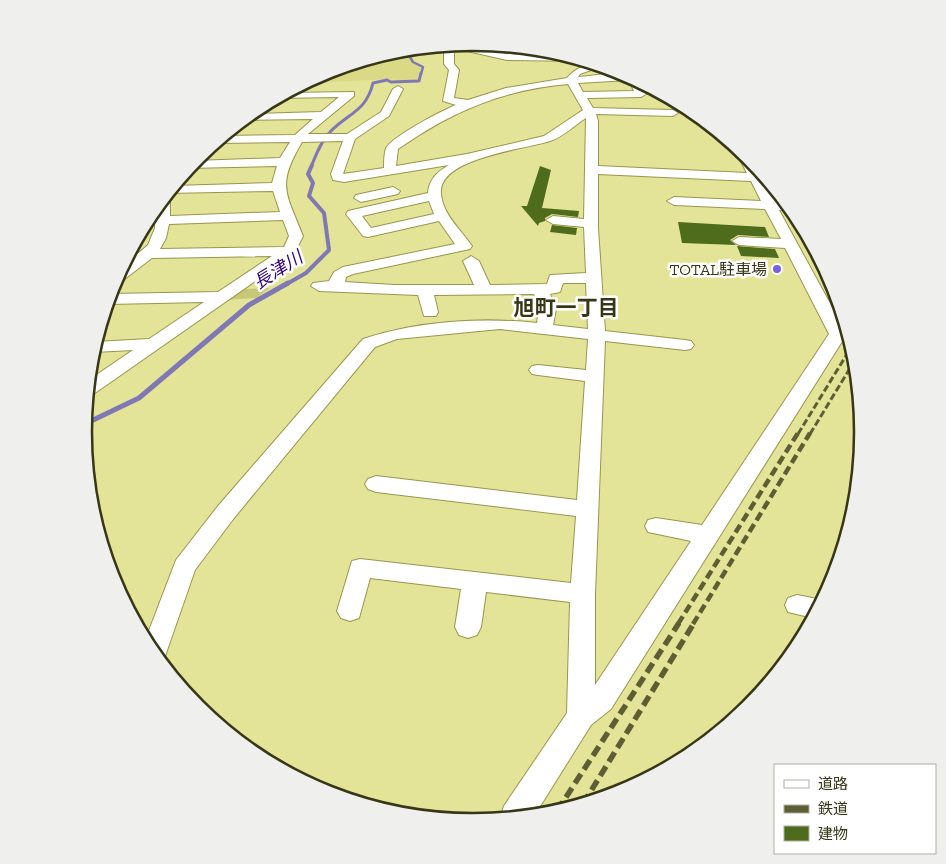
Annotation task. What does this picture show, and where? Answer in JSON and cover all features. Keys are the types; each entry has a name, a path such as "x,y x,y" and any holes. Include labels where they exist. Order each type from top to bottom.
{"street":[{"path":"475,51 491,55 549,59"},
{"path":"450,52 449,64 454,70 448,101 466,103"},
{"path":"491,55 494,52"},
{"path":"580,716 597,336 591,224 592,121 581,97 577,72 587,69"},
{"path":"508,79 521,88"},
{"path":"350,137 337,174 338,177 344,178 467,158 548,138 581,97 623,82"},
{"path":"390,170 391,151 421,126 482,96 521,88 673,113"},
{"path":"230,140 350,137 386,114 398,89"},
{"path":"581,97 641,94 639,90"},
{"path":"96,384 289,251 296,236 278,187 284,162 299,137 350,94 296,96"},
{"path":"581,97 661,101"},
{"path":"259,117 324,115"},
{"path":"336,285 338,275 348,270 465,246 442,216 436,189 439,178 467,158"},
{"path":"202,165 284,162"},
{"path":"593,170 756,178"},
{"path":"763,186 771,205 790,228 792,244 838,323"},
{"path":"180,190 278,187"},
{"path":"361,198 413,187 436,189"},
{"path":"436,189 353,214 368,233 442,216"},
{"path":"674,201 779,205"},
{"path":"130,268 150,254 161,236 164,210"},
{"path":"164,220 289,216"},
{"path":"554,220 591,224"},
{"path":"739,242 792,244"},
{"path":"150,254 289,251"},
{"path":"471,261 484,289"},
{"path":"319,286 336,285 394,290 554,289 556,278 594,278"},
{"path":"539,289 548,306 548,318 543,329"},
{"path":"426,290 430,312"},
{"path":"116,299 222,297"},
{"path":"157,645 184,567 226,512 369,344 395,334 500,324 686,345"},
{"path":"521,809 580,716 601,700 840,330"},
{"path":"102,347 152,344"},
{"path":"538,370 595,377"},
{"path":"376,484 588,509"},
{"path":"656,526 708,535"},
{"path":"350,611 360,568 584,594"},
{"path":"468,627 475,581"}],"shaded area":[{"path":"411,57 414,62 424,67 421,68 418,81 415,82 388,79 322,82 374,64"},
{"path":"242,287 245,289 270,288 256,298 224,300"}],"building":[{"path":"540,166 551,170 542,208 579,211 578,217 552,214 545,218 545,221 539,223 538,226 521,206 527,206"},
{"path":"678,222 765,227 769,237 738,235 730,240 736,245 682,243"},
{"path":"552,225 577,228 576,235 550,232"},
{"path":"737,246 775,249 779,258 741,256"}],"waterway":[{"name":"長津川","path":"410,57 413,62 423,67 421,74"},
{"name":"長津川","path":"311,167 319,148 327,136 361,106 370,93 373,83 387,80 391,82 419,81 421,73"},
{"name":"長津川","path":"285,285 306,273 329,250 324,213 309,196 313,183 308,174 312,165"},
{"name":"長津川","path":"92,420 139,398 249,305 288,283"}],"railway":[{"path":"798,434 846,356"},
{"path":"810,434 848,371"},
{"path":"678,624 798,433"},
{"path":"693,624 810,433"},
{"path":"563,802 679,623"},
{"path":"589,795 694,623"}],"place":[{"name":"TOTAL駐車場","path":"777,269"}],"district":[{"name":"旭町一丁目","path":"566,308"}]}
